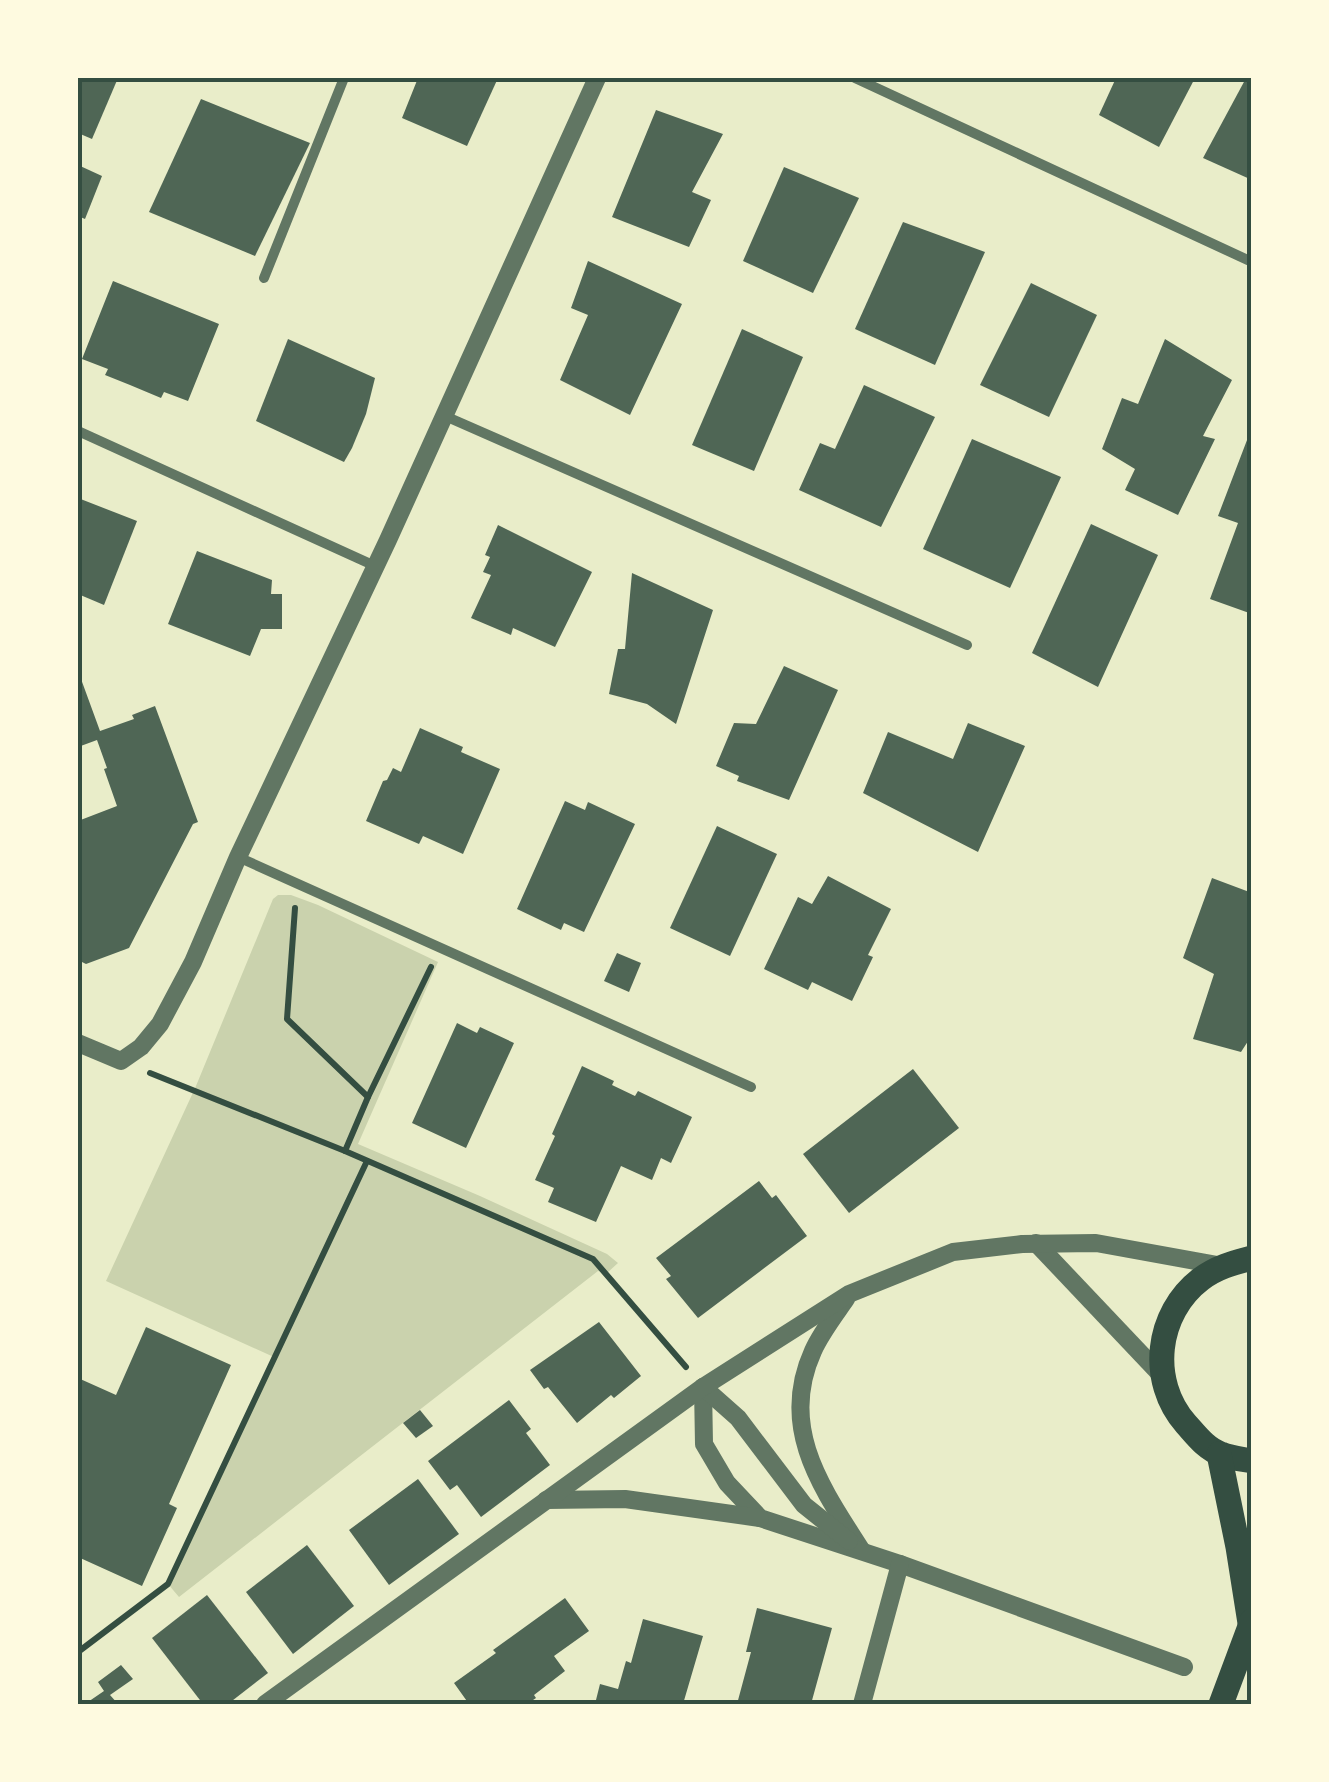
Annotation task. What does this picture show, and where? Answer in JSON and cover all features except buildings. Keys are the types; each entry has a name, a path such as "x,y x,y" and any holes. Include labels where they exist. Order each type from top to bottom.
{"main road":[{"path":"1252,1258 1223,1266 1200,1280 1181,1299 1168,1323 1162,1349 1166,1394 1178,1414 1204,1444 1219,1454 1252,1461"},
{"path":"1219,1454 1251,1622 1222,1704"}],"street":[{"path":"264,278 344,78"},
{"path":"78,1043 122,1061 141,1048 160,1024 193,962 238,856 598,78"},
{"path":"855,78 1252,262"},
{"path":"444,416 966,645"},
{"path":"78,431 375,566"},
{"path":"238,856 751,1087"},
{"path":"264,1704 703,1387 849,1294 952,1252 1036,1243 1096,1243 1223,1266"},
{"path":"1036,1243 1162,1376"},
{"path":"849,1294 813,1351 799,1397 804,1445 818,1480 862,1551"},
{"path":"703,1387 704,1444 728,1482 760,1518"},
{"path":"703,1387 738,1418 804,1505 862,1551"},
{"path":"545,1500 625,1500 760,1518 900,1564 1184,1667"},
{"path":"862,1704 900,1564"}],"path":[{"path":"297,883 287,1019 368,1098"},
{"path":"345,1152 441,948"},
{"path":"122,1061 593,1259 703,1387"},
{"path":"78,1652 168,1584 367,1161"}],"green space":[{"path":"278,895 291,895 318,905 438,962 358,1144 607,1254 618,1263 607,1273 598,1271 179,1597 168,1584 276,1358 106,1281"}]}
